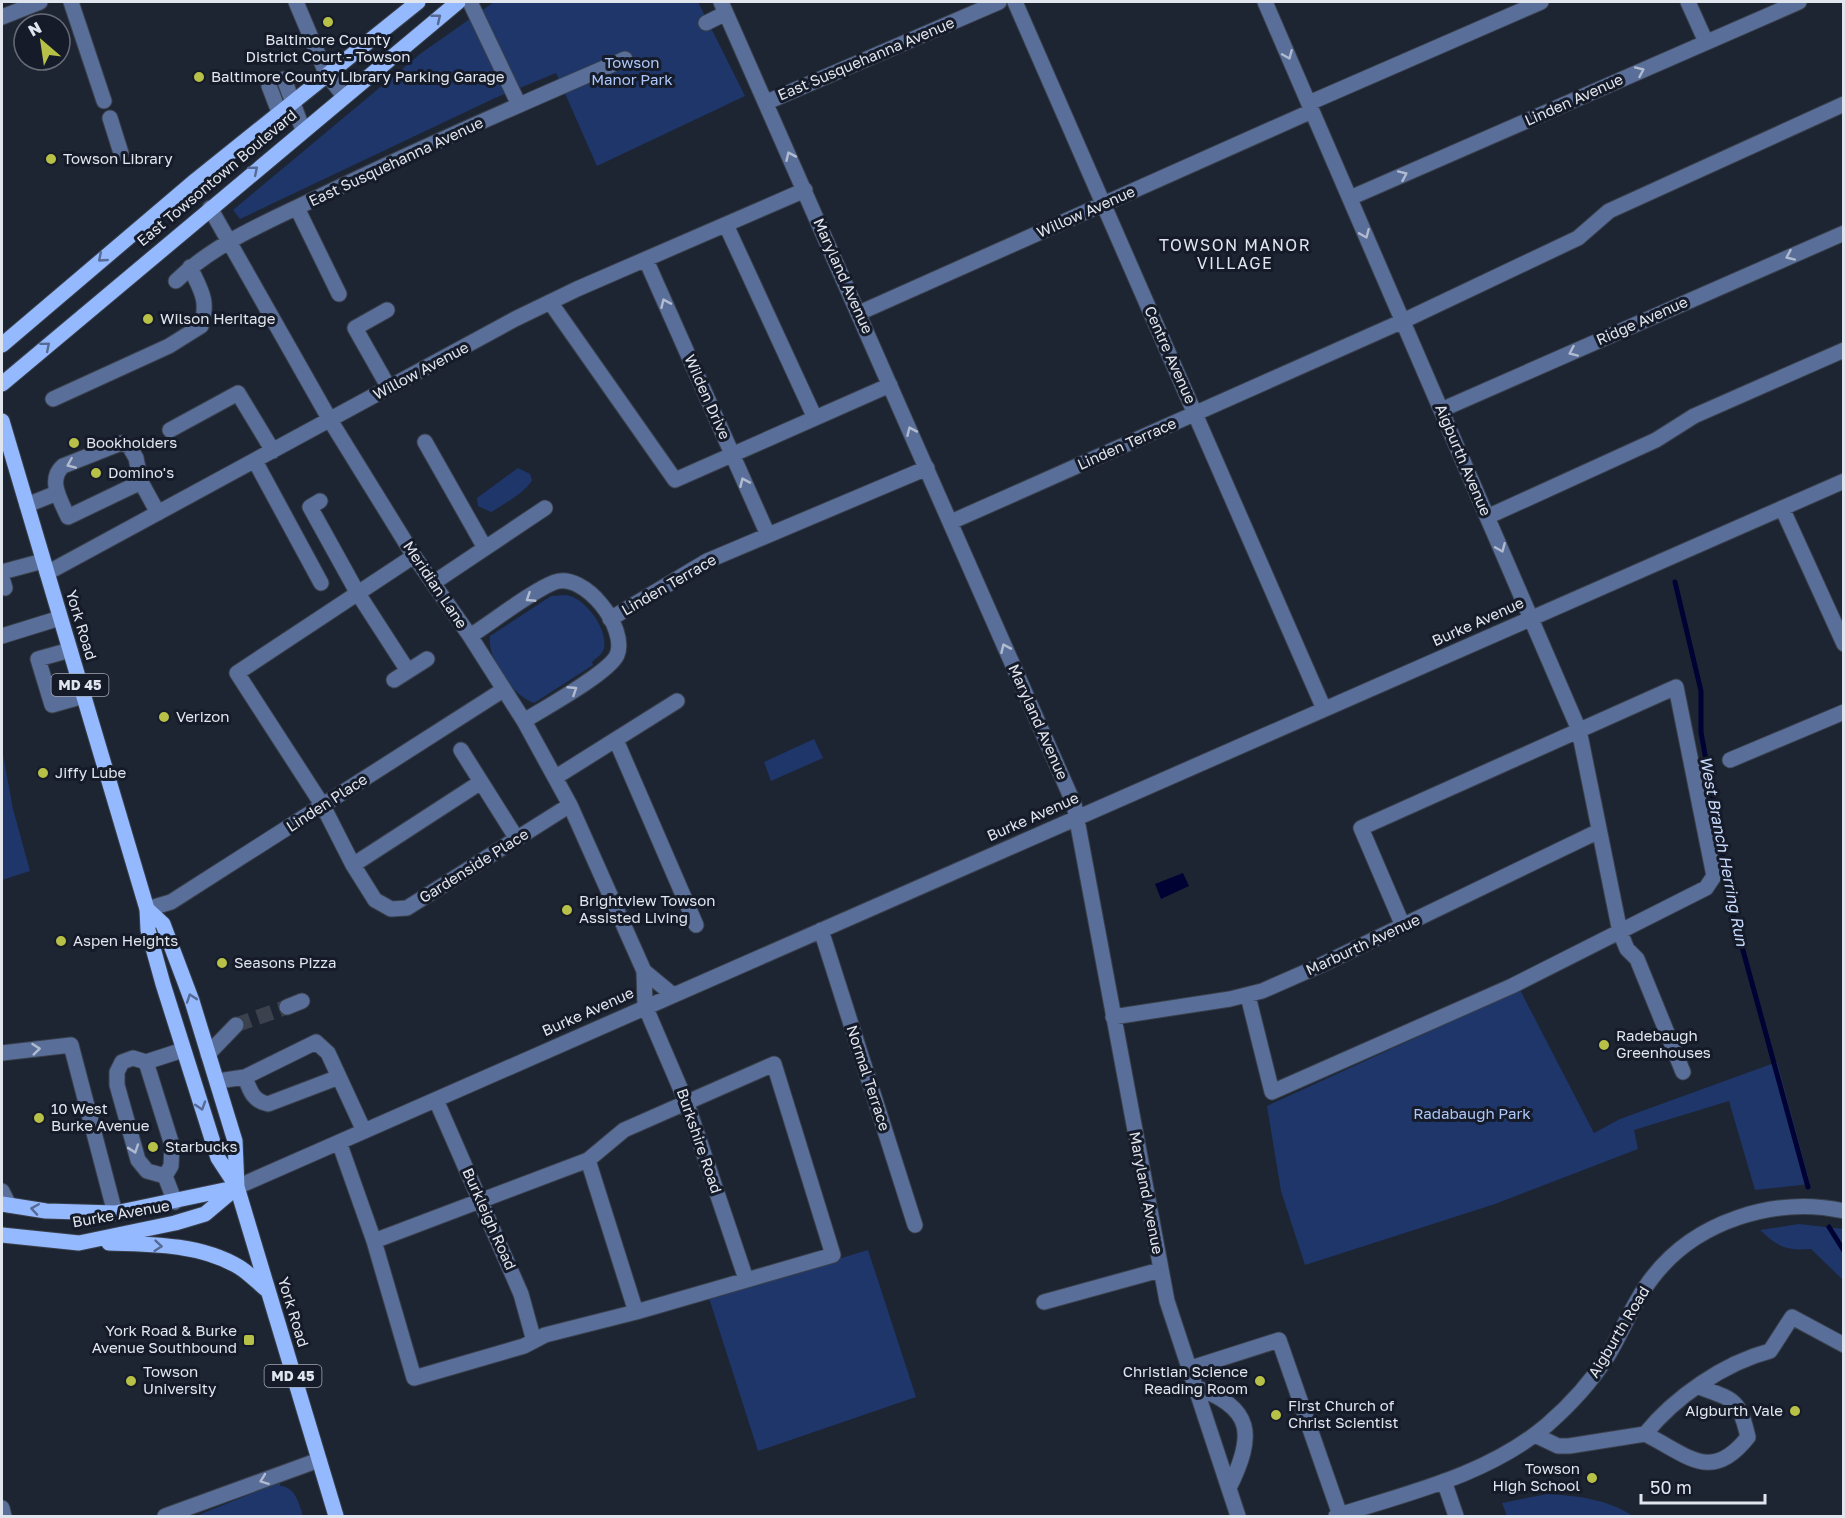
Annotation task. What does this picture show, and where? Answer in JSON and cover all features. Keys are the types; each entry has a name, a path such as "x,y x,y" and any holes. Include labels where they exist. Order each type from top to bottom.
{"main road":[{"name":"East Towsontown Boulevard","path":"2,345 293,100 418,2"},
{"name":"East Towsontown Boulevard","path":"2,384 343,95 458,2"},
{"name":"York Road","path":"2,421 147,909 148,930 183,1050 218,1158 237,1187"},
{"name":"York Road","path":"147,909 163,924 192,1001 218,1081 235,1141 237,1187 336,1516"},
{"name":"Burke Avenue","path":"5,1205 81,1214 115,1213 237,1187"},
{"name":"Burke Avenue","path":"2,1235 79,1243 175,1223 205,1214 237,1187"},
{"path":"79,1243 159,1245 194,1251 239,1267 268,1292"}],"street":[{"path":"2,17 24,5 40,2"},
{"path":"71,2 104,101"},
{"path":"296,2 326,73 343,95"},
{"path":"470,2 519,105"},
{"name":"East Susquehanna Avenue","path":"767,102 999,2"},
{"name":"Centre Avenue","path":"1015,2 1324,709"},
{"name":"Willow Avenue","path":"859,313 1104,204 1541,2"},
{"path":"1688,2 1706,42"},
{"name":"Linden Avenue","path":"1350,198 1799,2"},
{"name":"Aigburth Avenue","path":"1270,3 1310,107 1579,730 1620,932 1627,949 1637,959 1683,1072"},
{"path":"706,23 723,7"},
{"name":"Maryland Avenue","path":"723,7 767,102 1074,804 1160,1270 1175,1329 1238,1516"},
{"name":"East Susquehanna Avenue","path":"176,281 190,267 229,242 297,208 519,105 625,59"},
{"path":"284,79 303,130"},
{"path":"269,86 279,112"},
{"name":"Linden Terrace","path":"951,522 1403,321 1578,238 1609,211 1844,104"},
{"path":"110,118 121,153"},
{"name":"Willow Avenue","path":"2,572 45,567 158,513 550,302 805,190"},
{"name":"Meridian Lane","path":"210,208 330,420 414,556 470,636 524,721 556,777 644,970 645,1006"},
{"path":"297,208 339,294"},
{"path":"726,225 815,418"},
{"name":"Ridge Avenue","path":"1441,410 1844,233"},
{"name":"Wilden Drive","path":"646,260 768,535"},
{"path":"53,399 168,346 201,326 206,311 205,299 190,267"},
{"path":"550,302 675,480 731,453 890,385"},
{"path":"387,310 355,328 389,388"},
{"path":"1487,518 1656,440 1694,416 1844,350"},
{"path":"170,430 238,393 273,451"},
{"path":"424,442 485,548"},
{"path":"141,482 68,517 57,493 57,472 63,466 121,444 129,446 136,458 141,482 158,513"},
{"path":"255,460 321,583"},
{"name":"Linden Terrace","path":"610,619 707,561 927,468"},
{"name":"Burke Avenue","path":"237,1187 1844,481"},
{"path":"27,505 57,493"},
{"path":"320,501 310,507 357,592 408,671"},
{"path":"433,583 545,508"},
{"path":"1782,508 1844,644"},
{"path":"357,592 414,556"},
{"path":"470,636 556,582 575,583 592,593 610,619 618,637 616,656 599,674 524,721"},
{"name":"Gardenside Place","path":"357,592 237,673 323,806 352,865 375,900 384,907 399,910 407,908 570,805"},
{"path":"2,636 60,618"},
{"path":"70,650 38,659 48,693 52,705 84,696"},
{"path":"394,680 427,659"},
{"path":"1248,996 1272,1092 1512,986 1706,888 1714,876 1676,687 1361,828 1403,926"},
{"name":"Linden Place","path":"147,909 171,902 503,690"},
{"path":"556,777 677,701"},
{"path":"1730,760 1844,712"},
{"path":"616,740 696,925"},
{"path":"461,750 517,839"},
{"path":"352,865 481,782"},
{"name":"Marburth Avenue","path":"1113,1017 1248,996 1319,966 1599,831"},
{"name":"Normal Terrace","path":"821,930 915,1225"},
{"name":"Meridian Lane","path":"644,970 673,995"},
{"name":"Burkshire Road","path":"645,1006 687,1104 746,1279"},
{"path":"208,1054 236,1026"},
{"path":"218,1081 245,1077 316,1042 328,1053 364,1131"},
{"path":"2,1053 71,1046 115,1213"},
{"path":"165,1176 147,1171 138,1160 117,1085 117,1072 122,1062 133,1058 146,1062 183,1050"},
{"path":"146,1062 172,1145 171,1166 165,1176"},
{"path":"339,1142 374,1241 414,1378 534,1341 545,1335 636,1312 833,1255 774,1064 624,1130 588,1160 374,1241"},
{"path":"245,1077 252,1096 259,1102 268,1104 339,1077"},
{"name":"Burkleigh Road","path":"436,1100 521,1294 534,1341"},
{"path":"588,1160 636,1312"},
{"path":"165,1176 175,1202"},
{"path":"2,1191 5,1205"},
{"name":"Aigburth Road","path":"1338,1516 1444,1481 1484,1465 1535,1435 1563,1411 1588,1383 1607,1356 1651,1278 1682,1248 1715,1228 1754,1212 1806,1207 1844,1211"},
{"path":"1044,1302 1160,1270"},
{"path":"1645,1434 1658,1418 1744,1358 1770,1351 1792,1317 1844,1345"},
{"path":"1188,1369 1280,1340 1338,1516"},
{"path":"1194,1387 1222,1397 1240,1417 1244,1428 1244,1453 1229,1488"},
{"path":"1535,1435 1546,1442 1569,1446 1645,1434 1690,1459 1718,1464 1735,1454 1748,1437 1743,1413 1731,1398 1699,1388"},
{"path":"165,1516 319,1460"},
{"path":"1444,1481 1456,1516"},
{"path":"2,1508 4,1516"}],"green space":[{"name":"Towson Manor Park","path":"494,2 698,2 745,96 597,166 556,73 495,98 240,219 233,210 420,54"},
{"path":"518,468 530,474 532,480 530,484 491,512 478,506 477,498"},
{"path":"566,595 580,601 593,615 602,632 603,650 592,662 593,665 534,703 517,692 503,675 493,655 490,636 551,596"},
{"path":"814,739 823,758 771,781 764,762"},
{"path":"2,749 13,809 30,871 2,880"},
{"name":"Radabaugh Park","path":"1520,990 1594,1133 1620,1119 1777,1062 1810,1184 1755,1190 1729,1101 1634,1130 1638,1149 1495,1204 1305,1265 1281,1191 1267,1106"},
{"path":"1799,1224 1843,1229 1843,1280 1811,1249 1783,1247 1760,1230"},
{"path":"868,1250 916,1397 758,1451 709,1298"},
{"path":"280,1482 280,1486 290,1489 293,1493 303,1516 196,1516"},
{"path":"1547,1494 1581,1497 1603,1502 1633,1516 1507,1516 1502,1503"}],"shaded area":[{"path":"1183,873 1189,886 1161,899 1155,884"}],"waterway":[{"name":"West Branch Herring Run","path":"1675,582 1701,691 1701,732 1733,914 1808,1187"},
{"name":"West Branch Herring Run","path":"1829,1227 1844,1251"}],"tunnel":[{"path":"236,1025 287,1007"}],"place":[{"name":"Baltimore County District Court - Towson","path":"328,22"},
{"name":"Baltimore County Library Parking Garage","path":"199,77"},
{"name":"Towson Library","path":"51,159"},
{"name":"Wilson Heritage","path":"148,319"},
{"name":"Bookholders","path":"74,443"},
{"name":"Domino's","path":"96,473"},
{"name":"Verizon","path":"164,717"},
{"name":"Jiffy Lube","path":"43,773"},
{"name":"Brightview Towson Assisted Living","path":"567,910"},
{"name":"Aspen Heights","path":"61,941"},
{"name":"Seasons Pizza","path":"222,963"},
{"name":"Radebaugh Greenhouses","path":"1604,1045"},
{"name":"10 West Burke Avenue","path":"39,1118"},
{"name":"Starbucks","path":"153,1147"},
{"name":"York Road & Burke Avenue Southbound","path":"249,1340"},
{"name":"Towson University","path":"131,1381"},
{"name":"Christian Science Reading Room","path":"1260,1381"},
{"name":"Aigburth Vale","path":"1795,1411"},
{"name":"First Church of Christ Scientist","path":"1276,1415"},
{"name":"Towson High School","path":"1592,1478"}],"district":[{"name":"TOWSON MANOR VILLAGE","path":"1235,254"}]}
